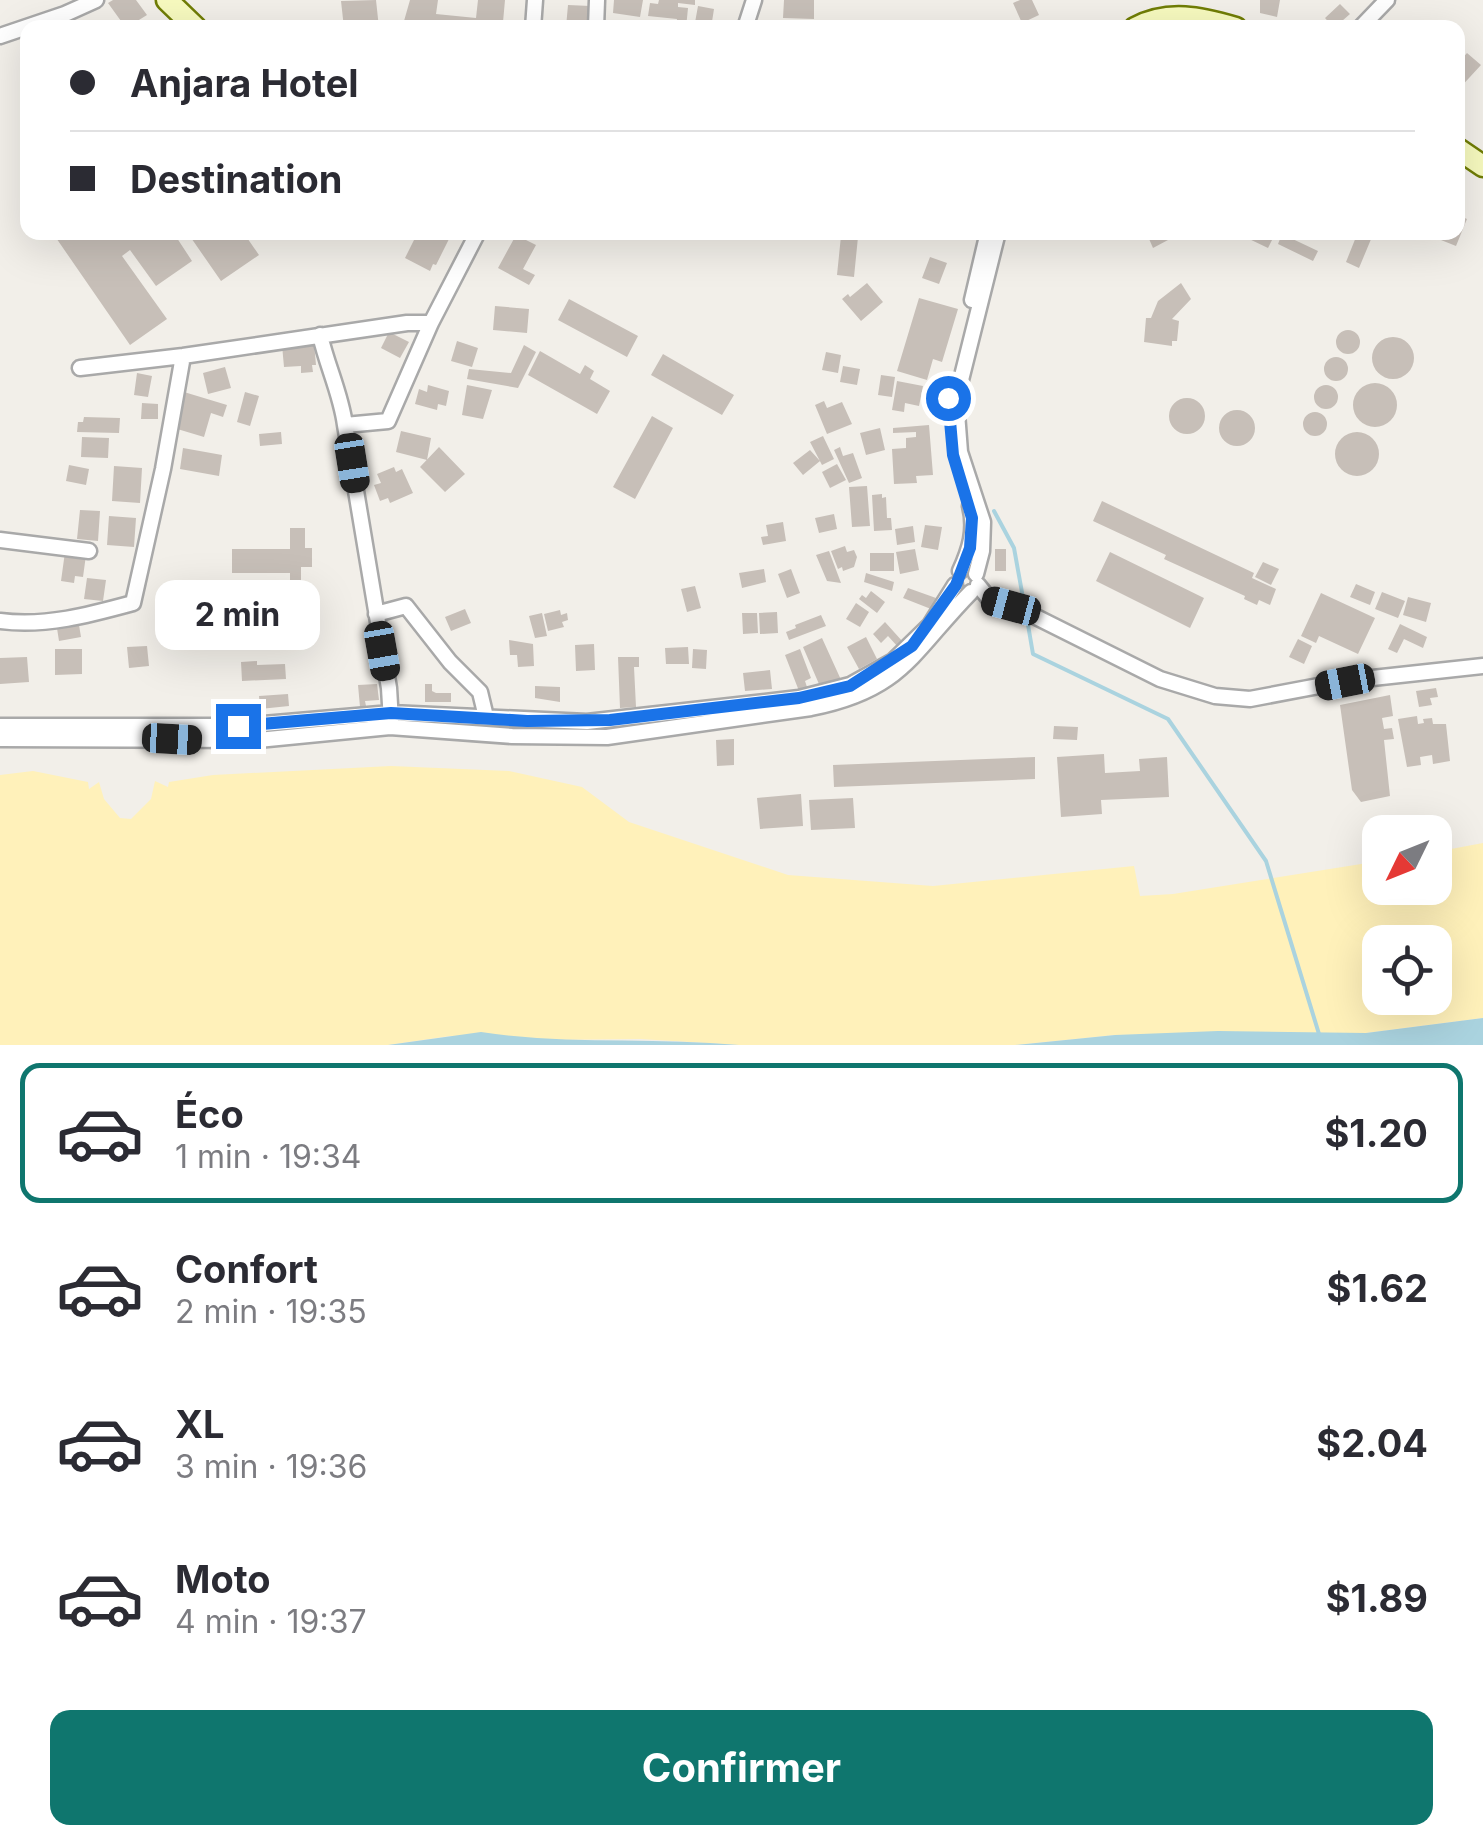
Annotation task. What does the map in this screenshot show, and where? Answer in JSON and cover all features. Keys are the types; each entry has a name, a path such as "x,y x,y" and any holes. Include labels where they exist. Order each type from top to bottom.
{"main road":[{"path":"167,0 188,20"},
{"path":"1170,9 1209,20"}],"street":[{"path":"47,20 96,0"},
{"path":"1368,20 1387,0"},
{"path":"345,425 388,420 430,323 474,240"},
{"path":"958,578 970,548 972,518 953,455 948,398 986,240"},
{"path":"0,739 258,740 391,720 512,736 607,736 844,702 884,682 907,664 975,584 983,522 960,452 956,400 996,240"},
{"path":"80,368 406,322 430,323"},
{"path":"320,335 328,372 342,400 391,720"},
{"path":"0,621 75,618 133,603 183,356"},
{"path":"0,540 89,551"},
{"path":"0,726 261,725 486,717 527,721 610,720 832,692 870,676 912,646 967,569 990,600 1030,614 1160,679 1215,696 1250,700 1345,682 1483,666"},
{"path":"376,614 406,606 450,662 480,692 486,717"}],"sand":[{"path":"391,766 509,771 582,787 629,822 788,875 933,886 1134,866 1140,896 1362,864 1362,905 1452,905 1452,849 1483,843 1483,1018 1366,1033 1115,1035 1015,1045 739,1045 450,1036 388,1045 0,1045 0,775 33,771 88,782 89,789 99,782 104,799 120,818 131,819 151,799 155,781 168,787 169,782 213,775"}],"water":[{"path":"1483,1018 1483,1045 1015,1045 1115,1035 1218,1031 1366,1033"},
{"path":"481,1032 546,1038 739,1045 388,1045"}],"building":[{"path":"136,0 147,15 139,20 120,20 108,3"},
{"path":"376,0 378,20 343,20 341,1"},
{"path":"410,0 438,0 436,14 476,18 478,0 505,0 503,20 404,20"},
{"path":"614,0 643,0 640,17 613,13"},
{"path":"659,0 695,0 695,5 678,3 678,7 688,8 687,20 648,16 650,3 658,4"},
{"path":"784,0 814,0 814,19 783,18"},
{"path":"1032,0 1039,15 1021,20 1013,3"},
{"path":"1260,0 1280,0 1277,17 1260,13"},
{"path":"1340,4 1350,14 1343,20 1325,18"},
{"path":"568,5 590,6 589,20 567,20"},
{"path":"698,6 714,9 712,20 695,20"},
{"path":"1465,55 1481,65 1465,82"},
{"path":"58,240 178,240 192,261 156,286 130,250 122,256 167,319 130,345"},
{"path":"193,240 249,240 259,255 221,281"},
{"path":"414,240 448,240 430,271 405,258"},
{"path":"513,240 536,245 523,269 535,275 529,285 498,268"},
{"path":"841,240 858,240 854,277 837,275"},
{"path":"1150,240 1168,240 1153,248"},
{"path":"1251,240 1272,240 1268,248"},
{"path":"1280,240 1295,240 1318,251 1313,261 1278,244"},
{"path":"1355,240 1371,240 1359,268 1346,262"},
{"path":"930,257 947,263 939,284 922,278"},
{"path":"867,283 883,302 861,321 842,299"},
{"path":"1181,283 1191,299 1172,319 1179,321 1177,341 1172,341 1172,346 1144,342 1146,318 1151,318 1158,301"},
{"path":"919,298 958,309 942,362 933,359 927,380 897,371"},
{"path":"569,299 638,336 627,357 558,320"},
{"path":"495,306 529,309 527,333 493,330"},
{"path":"1348,330 1360,342 1348,354 1336,342"},
{"path":"389,332 409,342 400,358 381,348"},
{"path":"1393,337 1408,343 1414,358 1408,373 1393,379 1378,373 1372,358 1378,343"},
{"path":"457,341 478,348 472,367 451,361"},
{"path":"314,343 313,372 301,373 301,366 284,367 282,345"},
{"path":"524,345 536,352 518,388 467,379 469,369 511,373"},
{"path":"540,351 580,374 585,365 594,371 590,379 610,391 597,414 528,375"},
{"path":"826,352 841,355 838,373 822,370"},
{"path":"663,354 734,395 722,415 651,375"},
{"path":"1336,357 1348,369 1336,381 1324,369"},
{"path":"843,366 860,369 857,385 840,382"},
{"path":"225,367 231,388 208,394 203,373"},
{"path":"137,373 152,376 148,397 134,395"},
{"path":"881,375 895,377 892,397 878,395"},
{"path":"897,381 923,386 919,406 905,403 904,412 892,410"},
{"path":"1375,383 1390,390 1397,405 1390,420 1375,427 1360,420 1353,405 1360,390"},
{"path":"428,385 449,391 446,406 438,404 437,410 415,404 419,389 427,392"},
{"path":"467,385 492,390 483,419 462,415"},
{"path":"1326,385 1338,397 1326,409 1314,397"},
{"path":"184,392 227,405 223,417 211,413 204,437 174,428"},
{"path":"245,392 259,396 250,426 237,422"},
{"path":"1187,398 1200,403 1205,416 1200,429 1187,434 1174,429 1169,416 1174,403"},
{"path":"824,401 827,408 842,402 852,424 827,434 815,405"},
{"path":"142,403 158,404 158,419 141,419"},
{"path":"1237,410 1250,415 1255,428 1250,441 1237,446 1224,441 1219,428 1224,415"},
{"path":"1315,412 1327,424 1315,436 1303,424"},
{"path":"652,416 673,428 635,499 613,487"},
{"path":"84,417 120,418 119,433 77,432 78,422 83,422"},
{"path":"929,425 933,475 916,476 917,483 894,484 892,449 906,448 906,438 916,437 916,432 893,433 893,428"},
{"path":"880,428 885,450 866,455 860,433"},
{"path":"401,431 431,438 427,460 396,452"},
{"path":"281,432 282,444 260,446 259,434"},
{"path":"1357,432 1372,439 1379,454 1372,469 1357,476 1342,469 1335,454 1342,439"},
{"path":"823,436 834,459 822,465 810,442"},
{"path":"82,437 109,438 108,458 81,457"},
{"path":"439,447 465,474 445,492 420,467"},
{"path":"840,447 843,456 853,453 862,478 849,483 834,450"},
{"path":"183,448 222,455 219,476 180,469"},
{"path":"810,450 820,461 803,475 793,463"},
{"path":"837,464 846,480 830,488 822,472"},
{"path":"69,465 89,469 86,485 66,481"},
{"path":"114,466 142,468 140,503 112,501"},
{"path":"394,467 396,472 402,469 413,493 390,503 388,498 380,501 374,485 381,483 377,474"},
{"path":"867,486 870,526 852,527 849,487"},
{"path":"882,494 882,498 886,497 892,530 874,531 872,495"},
{"path":"1102,501 1254,573 1252,578 1276,589 1270,605 1244,599 1245,596 1164,559 1166,555 1093,521"},
{"path":"80,510 100,511 98,541 77,539"},
{"path":"834,514 837,529 819,533 815,518"},
{"path":"109,516 136,518 134,547 107,545"},
{"path":"783,522 786,541 763,545 761,537 768,536 766,525"},
{"path":"925,525 942,527 938,550 921,547"},
{"path":"913,526 915,542 897,545 895,529"},
{"path":"290,528 305,528 305,548 312,548 312,567 301,567 301,590 290,590 290,573 232,573 232,549 290,549"},
{"path":"845,546 847,552 854,550 857,557 854,567 843,571 842,567 838,569 831,551"},
{"path":"915,549 919,570 900,574 896,552"},
{"path":"995,549 1006,549 1006,571 995,571"},
{"path":"829,551 841,583 827,581 816,555"},
{"path":"65,552 86,555 83,577 75,576 74,583 61,581"},
{"path":"1110,552 1204,598 1190,628 1096,581"},
{"path":"870,553 894,553 894,571 870,571"},
{"path":"1263,562 1279,569 1271,585 1255,577"},
{"path":"764,569 766,582 742,588 739,573"},
{"path":"791,569 800,593 787,598 778,574"},
{"path":"866,573 894,582 892,591 864,582"},
{"path":"87,578 106,580 103,601 84,599"},
{"path":"1356,584 1375,592 1370,605 1350,597"},
{"path":"695,586 701,608 687,612 681,589"},
{"path":"908,588 936,598 931,609 903,598"},
{"path":"871,591 885,602 877,613 859,599 862,595 866,598"},
{"path":"1382,592 1405,601 1398,618 1375,609"},
{"path":"1321,593 1375,618 1358,654 1319,636 1316,643 1301,636"},
{"path":"1408,597 1431,603 1426,622 1403,615"},
{"path":"856,603 869,612 860,627 846,619"},
{"path":"465,609 471,623 451,631 445,617"},
{"path":"560,610 561,615 567,613 568,620 562,622 564,627 548,631 544,614"},
{"path":"777,612 778,633 760,634 759,613"},
{"path":"542,613 547,636 535,638 529,616"},
{"path":"742,613 757,613 758,633 743,634"},
{"path":"821,615 826,626 789,640 786,632"},
{"path":"78,619 81,637 59,641 56,622"},
{"path":"885,622 903,642 898,647 888,636 881,643 873,634"},
{"path":"1400,624 1427,637 1423,648 1404,639 1397,653 1388,649"},
{"path":"866,637 877,659 859,669 847,647"},
{"path":"822,638 842,682 822,691 803,647"},
{"path":"1298,639 1312,646 1304,664 1289,657"},
{"path":"509,640 533,644 534,666 518,667 517,655 510,655"},
{"path":"594,644 595,670 576,671 575,645"},
{"path":"147,646 149,666 129,668 127,647"},
{"path":"688,647 689,664 666,664 665,648"},
{"path":"55,649 82,649 82,674 55,675"},
{"path":"693,649 707,650 706,669 692,668"},
{"path":"800,649 811,678 805,681 807,687 799,691 785,655"},
{"path":"27,657 29,682 0,684 0,658"},
{"path":"618,657 639,657 639,667 634,667 636,707 620,708"},
{"path":"257,661 257,665 285,664 286,679 242,681 241,662"},
{"path":"770,670 772,689 745,691 743,673"},
{"path":"377,684 379,700 365,701 366,706 360,707 358,685"},
{"path":"425,684 432,684 436,693 451,693 451,702 425,702"},
{"path":"535,686 560,687 560,702 535,698"},
{"path":"1436,688 1438,697 1430,698 1432,705 1419,707 1416,691"},
{"path":"288,694 289,706 260,709 259,696"},
{"path":"1390,695 1393,716 1382,718 1384,729 1392,728 1394,739 1384,740 1390,796 1361,802 1352,790 1340,705"},
{"path":"1417,716 1418,724 1432,718 1433,724 1446,724 1450,761 1433,764 1432,755 1420,757 1421,765 1407,767 1398,719"},
{"path":"1054,726 1078,727 1077,740 1053,739"},
{"path":"734,739 734,765 717,766 716,740"},
{"path":"1104,754 1105,773 1140,771 1139,759 1167,757 1169,797 1101,800 1102,814 1061,817 1057,757"},
{"path":"1035,757 1035,779 834,787 833,765"},
{"path":"801,794 803,826 760,829 757,798"},
{"path":"853,798 855,828 811,830 809,800"}],"waterway":[{"path":"994,511 1014,548 1025,609"},
{"path":"1027,619 1033,654 1168,719 1266,861 1319,1034"}],"route":[{"path":"238,726 391,713 587,722 799,698 850,686 912,646 956,585 956,576 970,548 972,518 953,455 948,398"}]}
